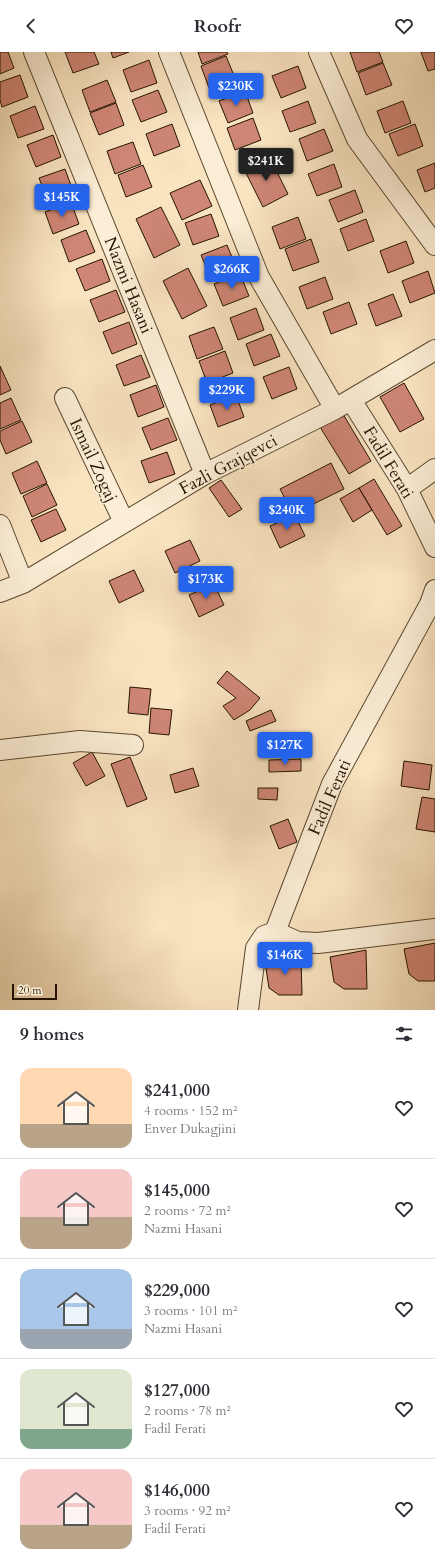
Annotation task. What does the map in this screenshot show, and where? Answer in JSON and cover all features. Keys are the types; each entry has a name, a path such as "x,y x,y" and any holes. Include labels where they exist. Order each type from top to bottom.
{"street":[{"name":"Nazmi Hasani","path":"34,52 205,474"},
{"name":"Fadil Ferati","path":"169,52 259,277 343,404 407,489 435,547"},
{"path":"319,52 357,139 435,245"},
{"name":"Fazli Grajqevci","path":"0,592 23,583 205,474 343,404 435,350"},
{"name":"Ismail Zogaj","path":"65,398 124,522"},
{"path":"407,489 435,469"},
{"path":"0,525 23,583"},
{"name":"Fadil Ferati","path":"275,932 332,784 430,604 435,590"},
{"path":"0,750 80,741 133,746"},
{"path":"248,1010 256,948 264,936 275,932 298,942 318,943 435,929"}],"building":[{"path":"0,52 8,52 14,68 0,74"},
{"path":"65,52 94,52 99,64 73,73"},
{"path":"111,52 129,52 113,58"},
{"path":"198,52 227,52 228,54 202,64"},
{"path":"350,52 379,52 383,62 357,72"},
{"path":"421,52 435,52 435,69 428,71"},
{"path":"226,56 235,78 209,88 201,66"},
{"path":"149,60 157,83 131,92 123,70"},
{"path":"383,63 392,85 366,95 358,73"},
{"path":"298,66 306,88 281,98 272,76"},
{"path":"20,75 28,97 2,107 0,100 0,82"},
{"path":"107,80 116,102 90,112 82,90"},
{"path":"158,90 167,112 141,122 132,100"},
{"path":"245,91 253,113 228,123 219,101"},
{"path":"308,101 316,123 290,132 282,111"},
{"path":"403,101 411,123 385,133 377,111"},
{"path":"116,103 124,125 99,135 90,113"},
{"path":"35,106 44,129 18,138 10,116"},
{"path":"253,118 261,140 235,150 227,128"},
{"path":"172,124 180,146 154,156 146,134"},
{"path":"415,124 423,146 398,156 389,134"},
{"path":"324,129 333,151 307,161 299,139"},
{"path":"53,135 61,157 36,167 27,145"},
{"path":"133,142 141,164 115,174 107,151"},
{"path":"269,156 288,194 263,207 244,169"},
{"path":"435,163 435,188 425,192 417,170"},
{"path":"334,164 342,187 317,196 308,174"},
{"path":"143,165 152,187 126,197 118,175"},
{"path":"65,169 73,191 48,201 39,178"},
{"path":"200,180 212,206 182,220 170,193"},
{"path":"355,190 363,212 338,222 329,200"},
{"path":"71,202 79,224 53,234 45,212"},
{"path":"161,207 180,245 154,258 136,219"},
{"path":"211,214 219,236 193,245 185,223"},
{"path":"298,217 306,239 280,249 272,227"},
{"path":"366,219 374,241 348,251 340,229"},
{"path":"86,230 95,252 69,262 61,240"},
{"path":"311,239 319,262 293,271 285,249"},
{"path":"406,241 414,263 388,273 380,251"},
{"path":"227,245 236,267 210,277 201,255"},
{"path":"102,259 110,281 85,291 76,269"},
{"path":"188,268 207,306 182,319 163,281"},
{"path":"428,271 435,293 410,303 402,281"},
{"path":"240,274 249,296 223,306 214,284"},
{"path":"325,277 333,299 307,309 299,287"},
{"path":"116,290 125,312 99,322 90,300"},
{"path":"393,294 402,316 376,326 368,304"},
{"path":"349,302 357,324 331,334 323,312"},
{"path":"256,308 264,330 238,340 230,318"},
{"path":"129,322 137,344 112,354 103,332"},
{"path":"214,327 223,349 197,359 189,336"},
{"path":"271,334 280,356 254,366 246,344"},
{"path":"225,351 233,373 207,383 199,361"},
{"path":"141,355 150,377 124,386 116,365"},
{"path":"0,366 11,390 0,395"},
{"path":"289,367 297,389 272,399 263,377"},
{"path":"404,383 424,419 400,432 380,397"},
{"path":"156,385 164,407 138,417 130,395"},
{"path":"236,395 244,417 218,427 210,405"},
{"path":"11,398 21,420 0,429 0,403"},
{"path":"343,414 371,461 349,474 320,427"},
{"path":"168,418 177,440 151,450 142,428"},
{"path":"22,421 32,442 6,454 0,440 0,431"},
{"path":"167,452 175,474 149,483 141,461"},
{"path":"37,461 47,483 21,494 12,473"},
{"path":"331,463 344,489 293,514 280,489"},
{"path":"374,479 402,526 387,535 359,488"},
{"path":"221,480 242,509 229,517 209,488"},
{"path":"47,484 57,505 32,517 23,496"},
{"path":"359,488 372,510 353,522 340,499"},
{"path":"56,509 66,530 41,542 31,520"},
{"path":"295,515 305,536 280,548 270,526"},
{"path":"190,540 200,561 175,573 165,551"},
{"path":"134,570 144,591 119,603 109,581"},
{"path":"214,584 224,605 199,617 189,595"},
{"path":"227,671 260,698 250,710 234,720 223,706 236,698 217,683"},
{"path":"130,687 151,689 148,715 128,713"},
{"path":"151,708 172,710 169,735 149,733"},
{"path":"271,710 276,721 250,731 246,721"},
{"path":"92,752 105,776 86,786 73,763"},
{"path":"130,757 147,799 127,807 111,764"},
{"path":"301,759 301,771 269,772 269,760"},
{"path":"404,761 432,765 429,790 401,786"},
{"path":"193,768 199,786 175,793 170,775"},
{"path":"258,788 278,788 277,800 258,799"},
{"path":"422,797 435,799 435,832 416,829"},
{"path":"288,819 297,842 279,849 270,826"},
{"path":"435,943 435,981 418,981 409,974 404,949"},
{"path":"366,950 367,989 344,989 334,982 330,957"},
{"path":"301,957 302,995 279,995 269,988 265,962"}]}
